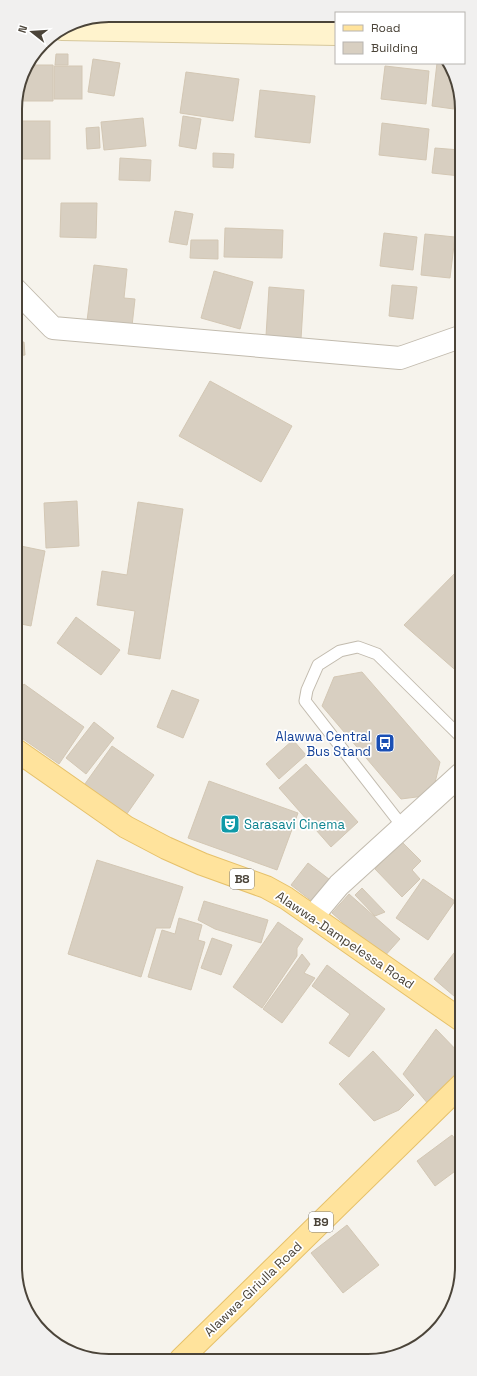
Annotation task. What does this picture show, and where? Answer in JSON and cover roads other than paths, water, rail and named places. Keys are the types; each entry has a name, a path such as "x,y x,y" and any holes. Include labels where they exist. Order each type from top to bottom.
{"main road":[{"name":"Alawwa-Dampelessa Road","path":"22,754 126,828 202,864 266,887 286,898 455,1015"},
{"name":"Alawwa-Giriulla Road","path":"186,1354 455,1091"}],"street":[{"path":"74,29 335,34"},
{"path":"22,295 53,328 400,358 455,339"},
{"path":"312,916 339,885 455,779"}],"lane":[{"path":"403,827 305,701 307,690 318,665 340,651 358,647 378,654 455,731"}],"place":[{"name":"Alawwa Central Bus Stand","path":"385,743"},
{"name":"Sarasavi Cinema","path":"230,824"}]}
